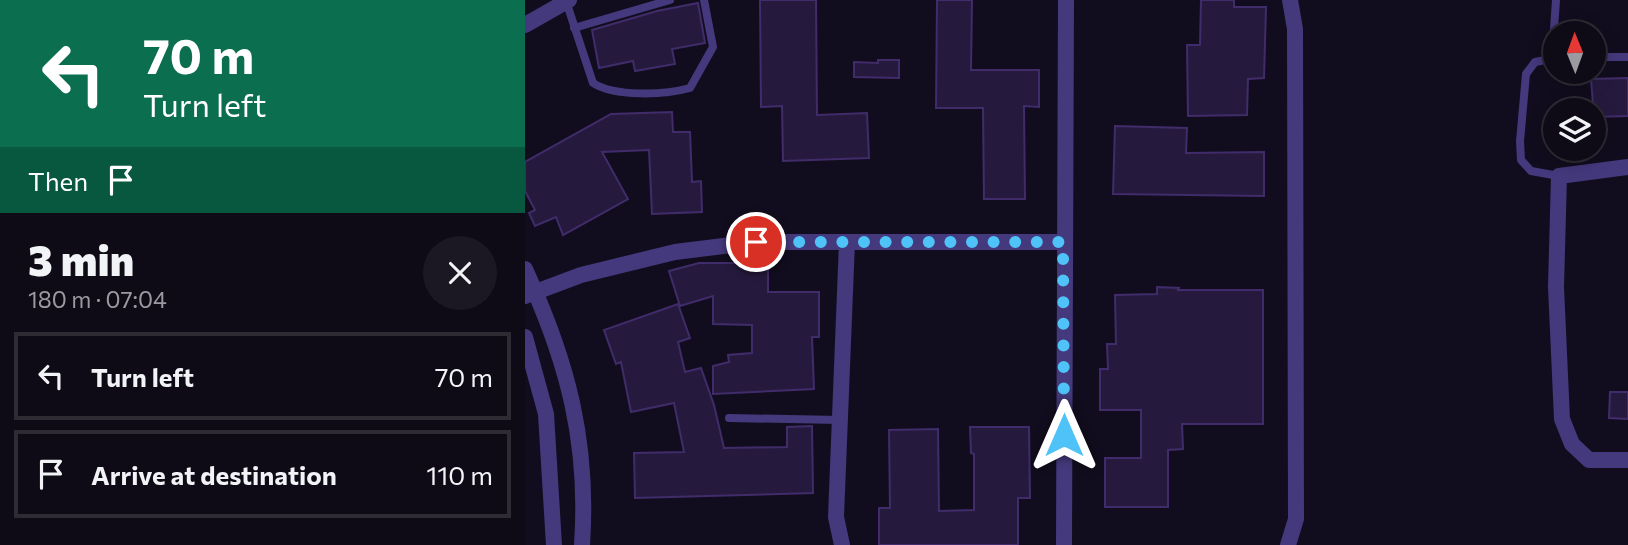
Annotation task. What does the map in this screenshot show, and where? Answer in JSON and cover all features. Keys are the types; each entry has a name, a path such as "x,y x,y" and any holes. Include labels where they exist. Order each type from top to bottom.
{"street":[{"path":"1064,545 1063,242 1066,0"},
{"path":"1288,545 1296,519 1295,29 1290,0"},
{"path":"525,26 567,1"},
{"path":"1628,166 1559,176 1556,287 1562,419 1572,444 1589,460 1628,460"},
{"path":"530,294 581,275 675,252 756,242 1063,242"},
{"path":"842,545 836,517 847,243"},
{"path":"525,270 530,294 569,384 582,448 585,503 582,545"},
{"path":"525,337 546,414 554,545"}],"lane":[{"path":"575,28 670,0"},
{"path":"567,1 593,83 604,90 619,93 690,88 713,47 704,0"},
{"path":"1555,21 1556,0"},
{"path":"1607,57 1628,57"},
{"path":"1543,60 1535,62 1526,74 1520,141 1521,160 1531,171 1559,176"},
{"path":"729,418 840,420"}],"building":[{"path":"760,0 816,0 817,115 867,113 869,158 783,161 782,106 761,107"},
{"path":"937,0 972,0 971,70 1039,70 1039,107 1024,106 1025,199 984,199 983,108 936,108"},
{"path":"1201,0 1234,0 1234,7 1266,7 1264,78 1248,79 1247,115 1188,116 1187,45 1200,45"},
{"path":"698,3 705,43 672,49 675,64 635,71 633,61 599,68 592,30 657,11"},
{"path":"878,60 899,60 899,78 854,77 854,62 878,63"},
{"path":"1628,78 1628,116 1606,117 1606,98 1592,98 1591,84 1607,84 1607,79"},
{"path":"672,112 673,132 690,132 692,182 701,181 702,212 652,214 649,150 602,152 628,199 563,235 556,217 535,226 529,213 535,210 525,191 525,162 611,114"},
{"path":"1115,126 1187,128 1186,153 1264,152 1264,196 1113,194"},
{"path":"699,263 768,263 768,292 819,292 819,337 812,337 814,389 713,394 713,366 729,362 728,355 752,353 752,325 713,324 713,296 680,306 669,271"},
{"path":"1157,287 1179,288 1178,290 1263,290 1263,424 1182,424 1183,449 1168,450 1168,507 1105,507 1105,458 1141,458 1141,410 1100,410 1100,369 1108,369 1107,344 1116,344 1115,295 1157,294"},
{"path":"678,304 690,338 678,342 685,372 701,368 714,405 724,448 787,447 787,427 812,426 813,493 635,498 634,453 684,452 674,403 631,412 621,362 616,364 604,330"},
{"path":"1610,392 1628,392 1628,419 1609,418"},
{"path":"970,427 1029,427 1030,498 1018,498 1018,545 879,545 879,508 890,508 889,430 938,429 939,511 974,510 974,454 971,453"}],"route":[{"path":"756,242 1063,242 1064,435"}]}
